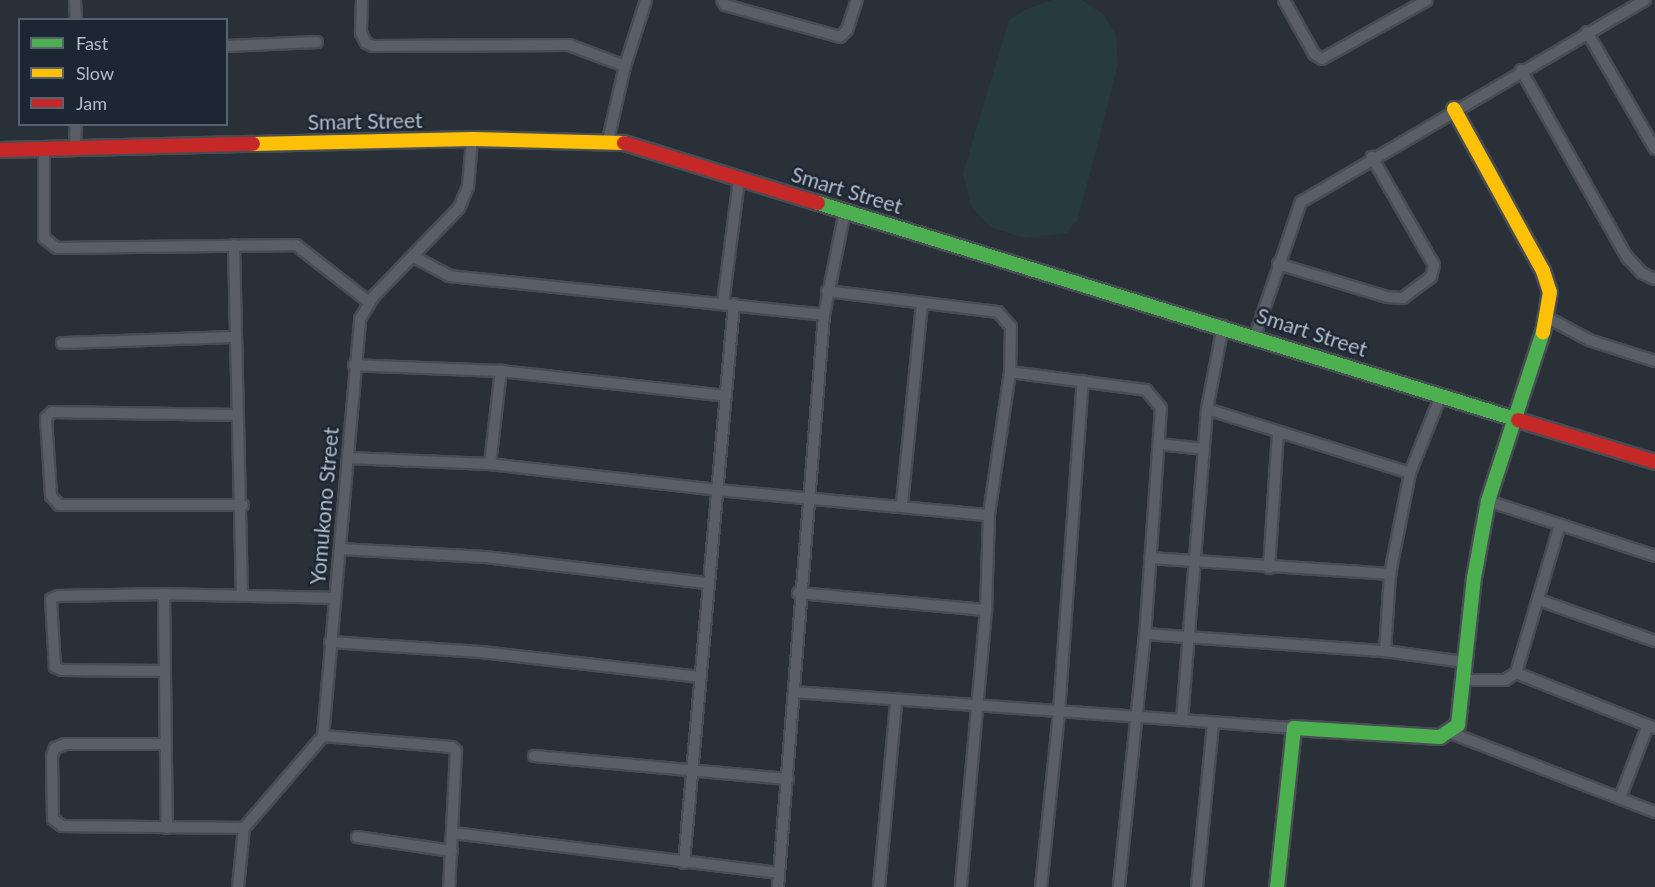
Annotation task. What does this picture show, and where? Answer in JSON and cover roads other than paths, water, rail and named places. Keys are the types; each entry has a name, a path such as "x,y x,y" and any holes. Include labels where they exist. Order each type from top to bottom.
{"street":[{"path":"75,0 76,18"},
{"path":"362,0 361,33 366,43 373,46 569,45 625,66"},
{"path":"608,140 625,66 646,0"},
{"path":"722,0 725,5 840,37 847,30 857,0"},
{"path":"1284,0 1314,54 1322,59 1427,0"},
{"path":"1256,336 1278,264 1301,202 1372,157 1645,0"},
{"path":"1587,32 1655,149"},
{"path":"228,45 317,42"},
{"path":"1521,70 1627,257 1642,273 1655,279"},
{"path":"795,692 896,702 977,705 1135,719 1440,737 1451,733 1458,725 1464,662 1488,501 1514,415 1548,318 1550,292 1543,271 1454,109"},
{"path":"75,148 76,126"},
{"name":"Smart Street","path":"0,150 472,140 608,140 1256,336 1441,395 1514,415 1655,462"},
{"name":"Yomukono Street","path":"323,736 354,365 360,319 369,302 414,257 463,200 472,140"},
{"path":"44,148 44,238 57,248 296,245 369,302"},
{"path":"1278,264 1387,297 1403,297 1431,277 1434,265 1372,157"},
{"path":"684,862 701,677 706,583 726,396 728,304 739,180"},
{"path":"778,887 795,692 798,593 824,315 827,291 845,211"},
{"path":"234,244 235,337 243,505 242,595"},
{"path":"414,257 449,276 824,315"},
{"path":"827,291 998,312 1006,317 1011,327 1010,372 989,514 986,610 961,887"},
{"path":"902,504 922,303"},
{"path":"1548,318 1588,340 1655,361"},
{"path":"1182,720 1186,636 1207,410 1223,326"},
{"path":"62,343 235,337"},
{"path":"354,365 501,370 726,396"},
{"path":"490,464 501,370"},
{"path":"1010,372 1137,388 1154,395 1161,408 1145,634 1119,887"},
{"path":"1041,887 1059,712 1083,381"},
{"path":"1385,651 1390,574 1410,473 1441,395"},
{"path":"1207,410 1278,434 1410,473"},
{"path":"238,415 52,412 46,418 51,496 59,505 243,505"},
{"path":"1269,568 1278,434"},
{"path":"1159,444 1204,449"},
{"path":"348,458 490,464 717,490 902,504 989,514"},
{"path":"1488,501 1655,556"},
{"path":"1463,680 1505,680 1516,673 1560,524"},
{"path":"340,549 484,557 706,583"},
{"path":"1150,558 1269,568 1390,574"},
{"path":"798,593 986,610"},
{"path":"164,594 167,828"},
{"path":"164,671 62,670 55,667 51,599 58,596 164,594 335,598"},
{"path":"1539,600 1655,641"},
{"path":"1145,634 1385,651 1464,662"},
{"path":"330,642 481,652 701,677"},
{"path":"1516,673 1651,727 1620,798"},
{"path":"879,887 896,702"},
{"path":"1197,887 1213,723"},
{"path":"1277,887 1294,728"},
{"path":"1451,733 1655,812"},
{"path":"238,887 243,828 323,736 452,747 458,757 449,887"},
{"path":"166,744 65,744 56,748 52,756 53,819 62,826 243,828"},
{"path":"534,756 788,779"},
{"path":"453,833 779,873"},
{"path":"357,837 452,851"}]}
